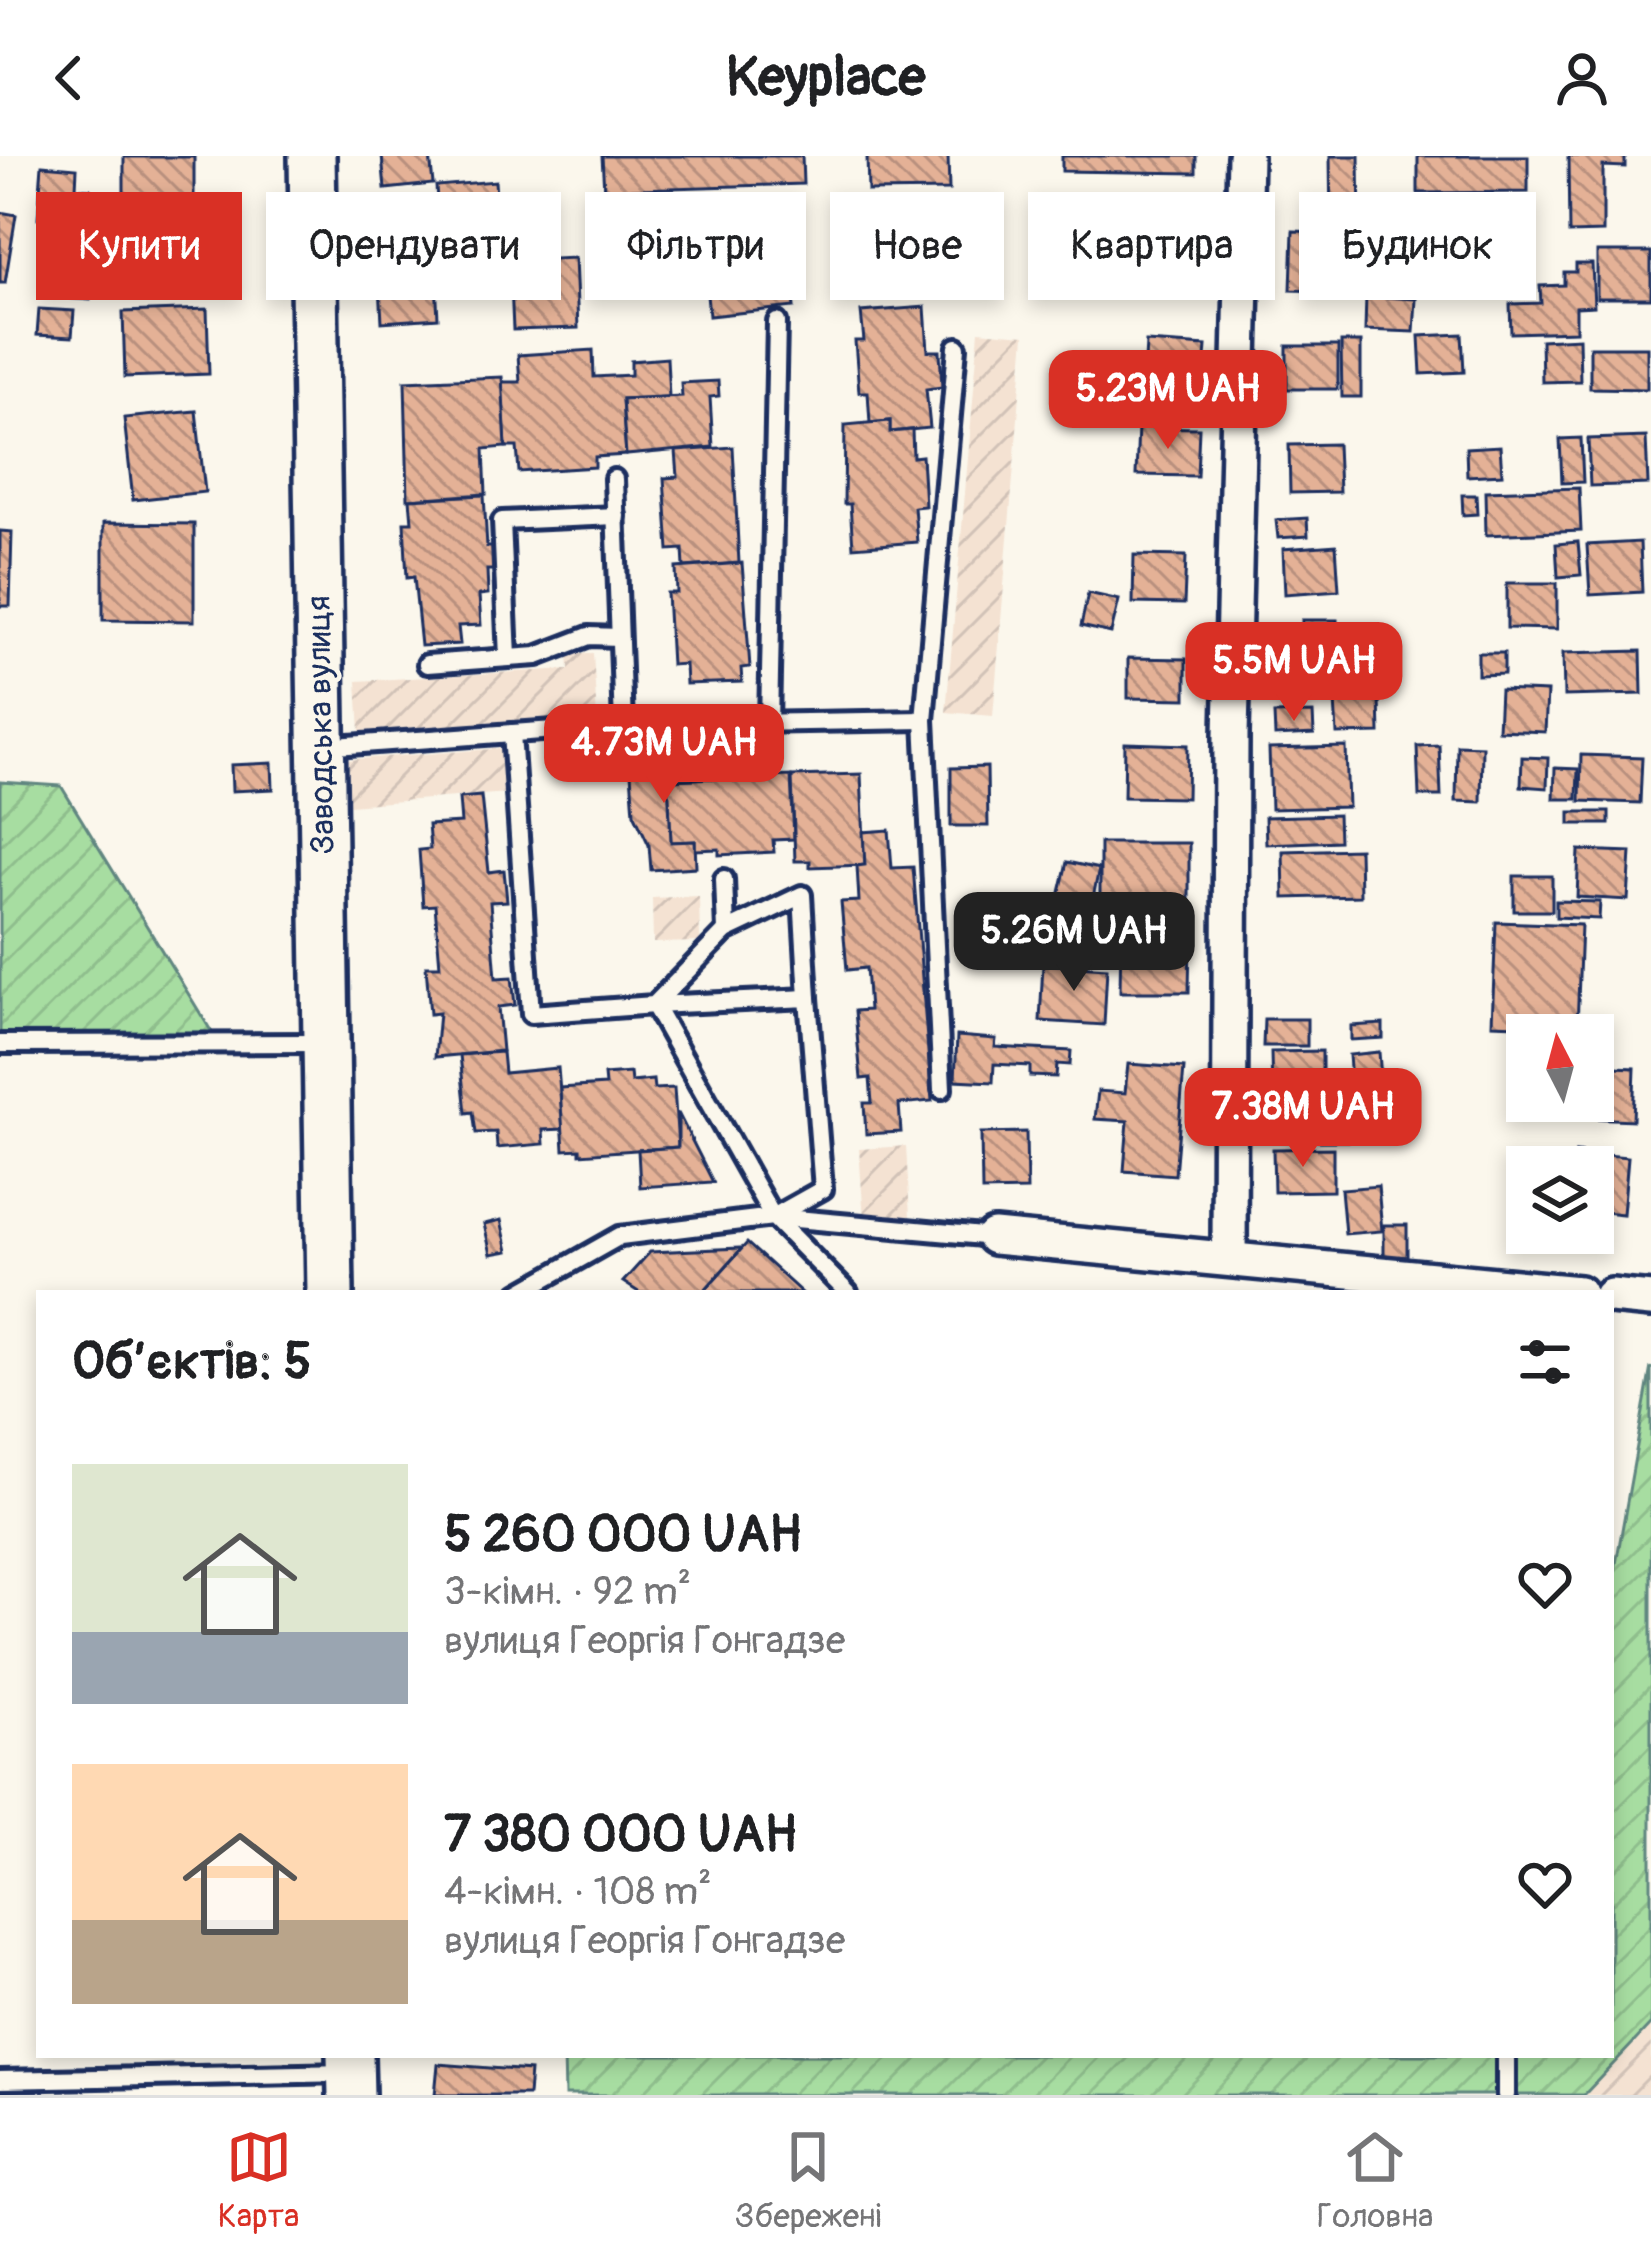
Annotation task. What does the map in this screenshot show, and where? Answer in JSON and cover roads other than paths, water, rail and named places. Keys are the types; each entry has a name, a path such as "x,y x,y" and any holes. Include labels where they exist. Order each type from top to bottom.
{"main road":[{"name":"Заводська вулиця","path":"312,156 330,1290"}],"street":[{"path":"1229,1257 1231,735 1245,156"},
{"path":"994,1237 1550,1290"},
{"path":"1614,1296 1651,1300"}],"lane":[{"path":"769,724 777,322"},
{"path":"942,1089 924,720 957,347"},
{"path":"614,478 623,725"},
{"path":"508,658 502,521 616,515"},
{"path":"427,664 537,656 589,636 620,637"},
{"path":"321,747 623,725 924,720"},
{"path":"512,733 531,1015 808,998"},
{"path":"724,879 726,931"},
{"path":"654,1005 726,931 802,896 824,1189 773,1217"},
{"path":"654,1005 773,1217 845,1290"},
{"path":"0,1044 326,1043"},
{"path":"524,1290 620,1236 773,1217 994,1237"},
{"path":"1506,2058 1506,2095"},
{"path":"0,2080 184,2086 350,2074"}]}
